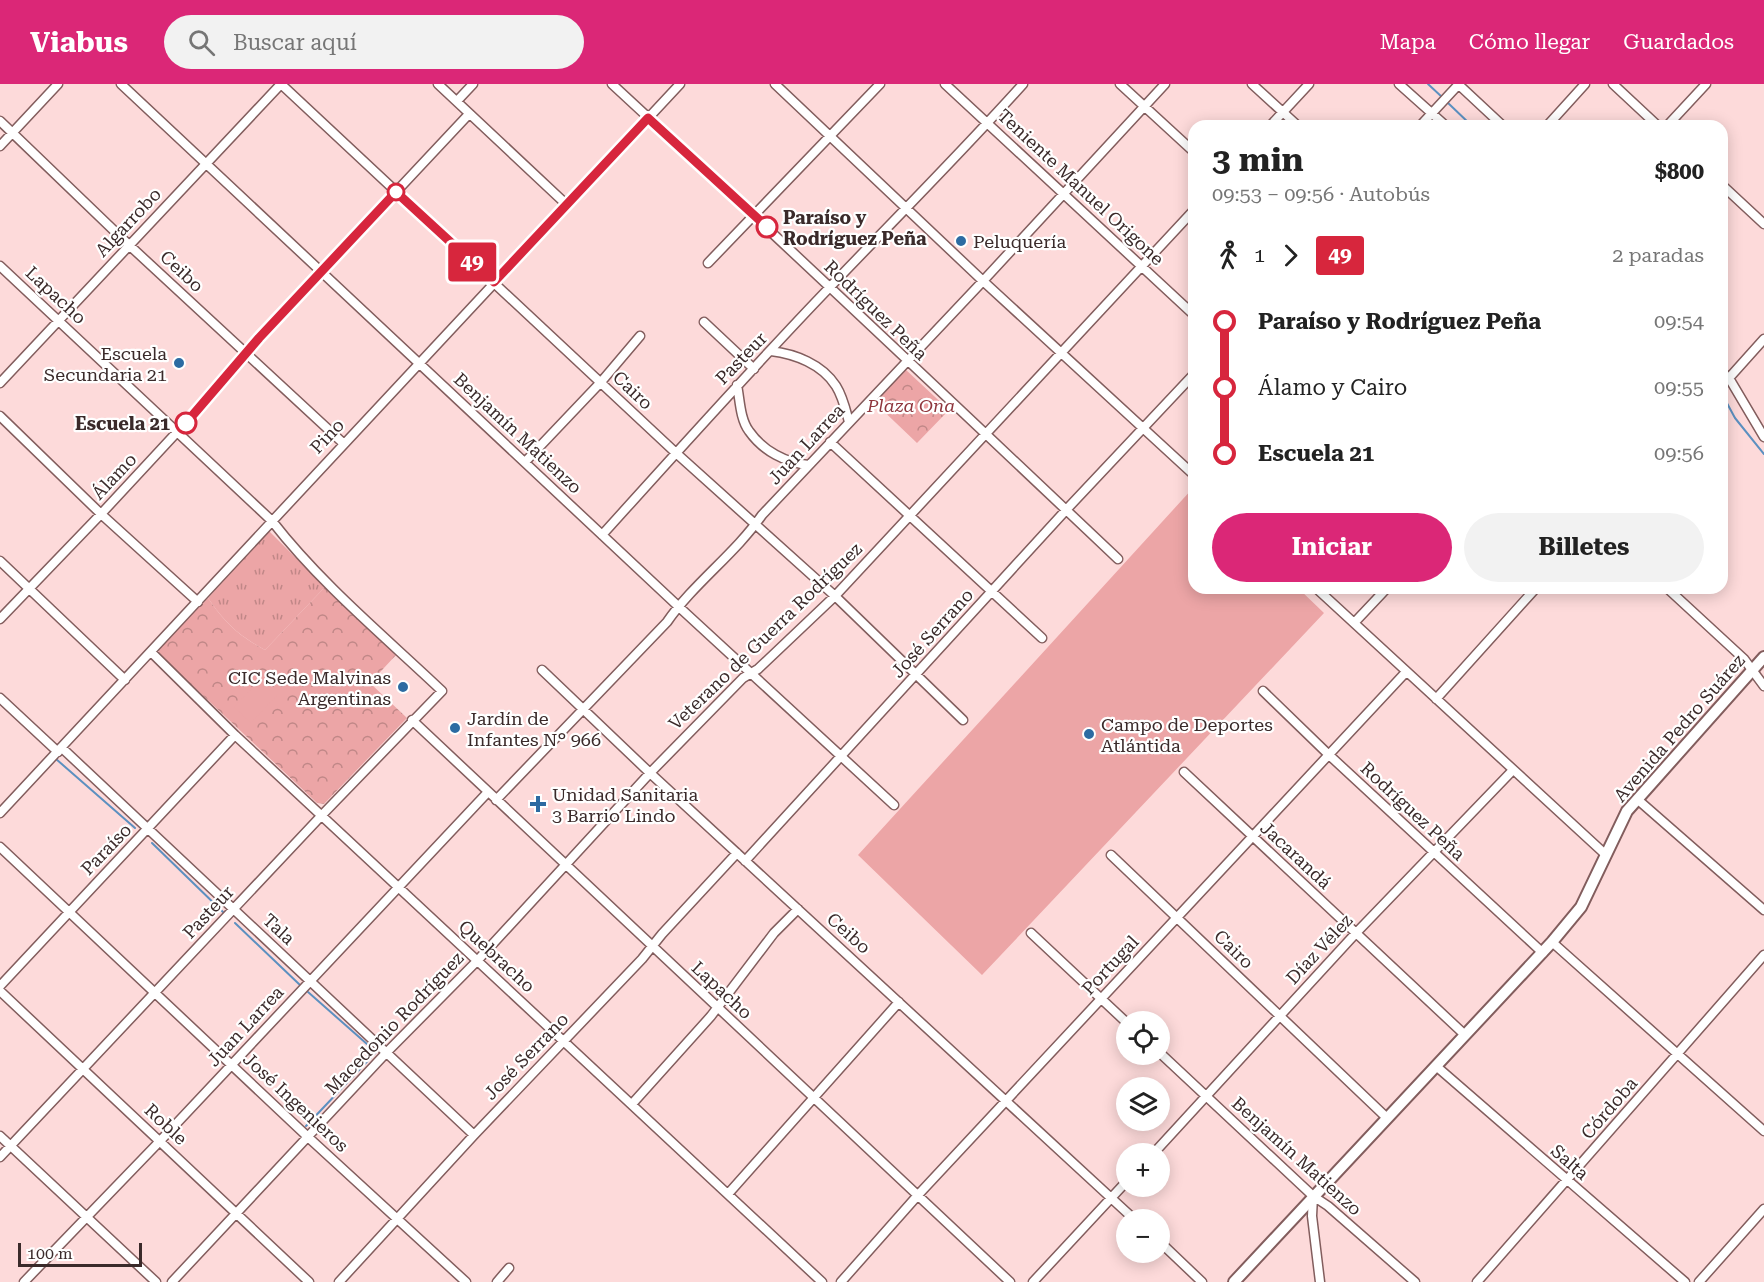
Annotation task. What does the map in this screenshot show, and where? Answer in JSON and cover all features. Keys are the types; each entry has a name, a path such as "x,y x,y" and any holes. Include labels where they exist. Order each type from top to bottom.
{"main road":[{"name":"Avenida Pedro Suárez","path":"1234,1282 1543,953 1581,907 1605,854 1636,799 1764,657"}],"street":[{"path":"0,146 58,84"},
{"name":"Benjamín Matienzo","path":"121,84 894,806"},
{"name":"Algarrobo","path":"0,383 281,84"},
{"name":"Cairo","path":"281,84 676,453 835,596 963,720"},
{"path":"438,84 567,205"},
{"path":"457,101 473,84"},
{"name":"Rodríguez Peña","path":"612,84 754,215 1118,560"},
{"name":"Pino","path":"0,813 680,84"},
{"path":"775,84 983,281 1188,469"},
{"path":"708,263 880,84"},
{"name":"Teniente Manuel Origone","path":"945,84 1188,309"},
{"name":"Pasteur","path":"602,535 737,385 908,208 1023,84"},
{"path":"1120,84 1188,146"},
{"name":"Juan Larrea","path":"496,800 667,622 751,532 830,442 1165,84"},
{"path":"1252,84 1292,120"},
{"path":"1276,120 1309,84"},
{"path":"1399,84 1440,120"},
{"path":"1426,120 1459,84 1497,120"},
{"path":"1552,120 1585,84"},
{"path":"1613,84 1652,120"},
{"path":"1673,120 1706,84"},
{"name":"Álamo","path":"0,620 101,514 322,270 469,114"},
{"name":"Ceibo","path":"0,121 343,443"},
{"path":"1728,191 1764,224"},
{"name":"Veterano de Guerra Rodríguez","path":"566,866 650,773 743,678 758,669 835,596 1188,216"},
{"name":"Lapacho","path":"0,266 272,521 314,568 442,691"},
{"path":"704,322 754,369"},
{"path":"525,462 601,382 640,336"},
{"path":"1728,373 1764,339"},
{"path":"771,351 801,358 826,374 836,386 849,423"},
{"name":"José Serrano","path":"746,861 1066,510 1188,381"},
{"path":"1728,381 1764,437"},
{"path":"737,385 741,408 749,431 782,459 794,464 809,465"},
{"path":"0,417 101,514 198,602"},
{"path":"830,442 1042,638"},
{"path":"0,561 125,680"},
{"path":"1323,594 1605,854"},
{"path":"1354,623 1381,594"},
{"path":"1436,699 1531,594"},
{"path":"1674,594 1744,659 1764,686"},
{"name":"Quebracho","path":"151,652 235,735 822,1282"},
{"name":"Ceibo","path":"542,670 650,773 1124,1209"},
{"name":"Portugal","path":"841,1282 918,1195 1406,672"},
{"name":"Pasteur","path":"0,1157 412,720 442,691"},
{"name":"Rodríguez Peña","path":"1263,691 1543,953"},
{"name":"Tala","path":"0,698 147,829 474,1135"},
{"name":"Lapacho","path":"412,720 1010,1282"},
{"name":"Paraíso","path":"0,986 235,735"},
{"name":"Díaz Vélez","path":"1163,1143 1356,933 1435,854 1513,770"},
{"name":"Jacarandá","path":"1184,772 1465,1035"},
{"name":"Juan Larrea","path":"24,1282 232,1065 488,792"},
{"path":"1636,799 1764,910"},
{"name":"José Ingenieros","path":"0,847 309,1138 466,1282"},
{"name":"José Serrano","path":"339,1282 737,853"},
{"name":"Cairo","path":"1111,855 1387,1118"},
{"name":"Macedonio Rodríguez","path":"172,1282 386,1053 566,866"},
{"path":"632,1104 717,1008 774,933 798,909"},
{"path":"1031,933 1116,1012"},
{"path":"1552,942 1764,1131"},
{"name":"Córdoba","path":"1477,1282 1764,955"},
{"name":"Roble","path":"0,991 309,1282"},
{"path":"728,1194 899,1002"},
{"name":"Benjamín Matienzo","path":"1170,1062 1313,1196 1328,1206 1415,1282"},
{"name":"Salta","path":"1436,1066 1685,1282"},
{"path":"0,1136 156,1282"},
{"path":"1033,1282 1116,1193"},
{"path":"1313,1196 1312,1216 1320,1282"},
{"path":"1699,1282 1764,1209"},
{"path":"1170,1252 1202,1282"},
{"path":"497,1282 509,1268"}],"green space":[{"name":"Plaza Ona","path":"905,369 949,410 917,443 874,402"},
{"name":"Campo de Deportes Atlántida","path":"1188,493 1188,594 1304,594 1324,613 982,975 858,855"},
{"path":"269,531 325,587 265,650 233,628 208,598"},
{"path":"325,587 396,655 370,683 407,718 324,804 317,803 158,653 160,647 208,598 233,628 265,650"},
{"path":"262,678 278,694 251,723 234,707"}],"waterway":[{"path":"1428,84 1443,98"},
{"path":"1447,102 1466,120"},
{"path":"1728,405 1735,418 1764,454"},
{"path":"56,759 135,828"},
{"path":"152,843 223,912"},
{"path":"235,923 300,985"},
{"path":"306,1126 376,1052 308,992"}],"bus line":[{"name":"49","path":"186,423 259,338 396,192 494,282 648,118 767,227"}],"place":[{"name":"Paraíso y Rodríguez Peña","path":"767,227"},
{"name":"Peluquería","path":"961,241"},
{"name":"Escuela Secundaria 21","path":"179,363"},
{"name":"Escuela 21","path":"186,423"},
{"name":"CIC Sede Malvinas Argentinas","path":"403,687"},
{"name":"Jardín de Infantes N° 966","path":"455,728"},
{"name":"Campo de Deportes Atlántida","path":"1089,734"},
{"name":"Unidad Sanitaria 3 Barrio Lindo","path":"538,804"}]}
